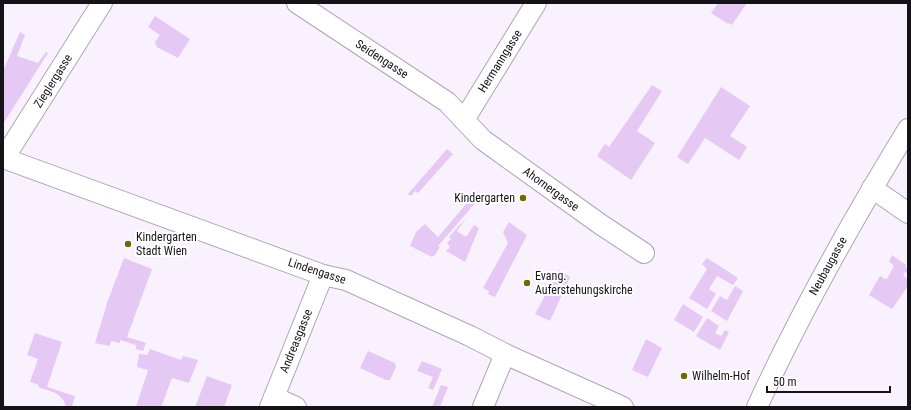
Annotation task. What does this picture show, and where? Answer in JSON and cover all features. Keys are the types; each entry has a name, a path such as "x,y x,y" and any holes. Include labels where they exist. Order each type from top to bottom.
{"street":[{"name":"Zieglergasse","path":"3,158 102,3"},
{"name":"Hermanngasse","path":"464,120 536,3"},
{"name":"Seidengasse","path":"300,4 447,102 464,120"},
{"name":"Ahornergasse","path":"464,120 484,140 600,224 644,253"},
{"name":"Neubaugasse","path":"757,407 778,361 822,275 908,129"},
{"name":"Lindengasse","path":"3,158 323,275 346,280 622,407"},
{"path":"872,188 908,213"},
{"name":"Andreasgasse","path":"272,402 323,275"},
{"path":"483,407 505,354"},
{"path":"272,402 296,407"}],"shaded area":[{"path":"718,3 747,3 732,25 711,13"},
{"path":"155,16 190,39 178,58 157,47 155,42 160,35 148,27"},
{"path":"20,32 25,35 17,56 38,63 46,52 48,53 3,124 3,71"},
{"path":"652,85 662,91 637,131 655,143 631,180 597,156 605,144 609,147"},
{"path":"721,87 750,106 730,136 747,147 739,160 705,138 688,164 677,157"},
{"path":"447,149 453,154 418,193 415,191 411,196 408,194"},
{"path":"473,196 478,200 438,246 440,247 435,255 432,257 410,246 416,232 425,224 438,237"},
{"path":"467,217 457,231 466,237 474,225 479,228 465,262 446,251 450,247 447,243 451,239 449,237"},
{"path":"509,222 527,235 495,297 488,294 489,291 483,288 508,243 503,232"},
{"path":"892,255 906,265 905,267 908,269 908,273 905,272 903,275 908,280 908,286 892,309 869,295 880,276 887,279 894,266 889,261"},
{"path":"124,258 152,269 127,337 146,343 143,351 136,349 136,345 120,340 120,343 111,341 110,346 95,343 107,303"},
{"path":"707,258 738,278 733,285 717,276 709,289 716,294 707,309 689,298 707,269 702,264"},
{"path":"559,270 570,277 550,321 535,314"},
{"path":"735,286 743,291 727,321 711,311 720,296 727,300"},
{"path":"683,304 703,317 694,332 674,320"},
{"path":"707,318 719,326 715,333 721,336 725,330 729,332 720,350 696,336"},
{"path":"35,333 62,342 47,387 75,396 72,407 66,407 62,399 55,393 38,387 39,385 30,382 38,359 27,355"},
{"path":"646,339 662,348 648,377 632,370"},
{"path":"150,349 181,360 183,356 198,360 189,383 172,378 161,407 136,407 148,370 137,367 139,354 147,355"},
{"path":"368,351 395,363 396,367 390,380 386,380 360,368"},
{"path":"422,361 442,369 433,390 428,388 433,377 417,371"},
{"path":"207,376 232,385 224,407 195,407"},
{"path":"441,385 448,387 440,407 432,407"}],"place":[{"name":"Kindergarten","path":"523,198"},
{"name":"Kindergarten Stadt Wien","path":"128,244"},
{"name":"Evang. Auferstehungskirche","path":"527,283"},
{"name":"Wilhelm-Hof","path":"684,376"}]}
